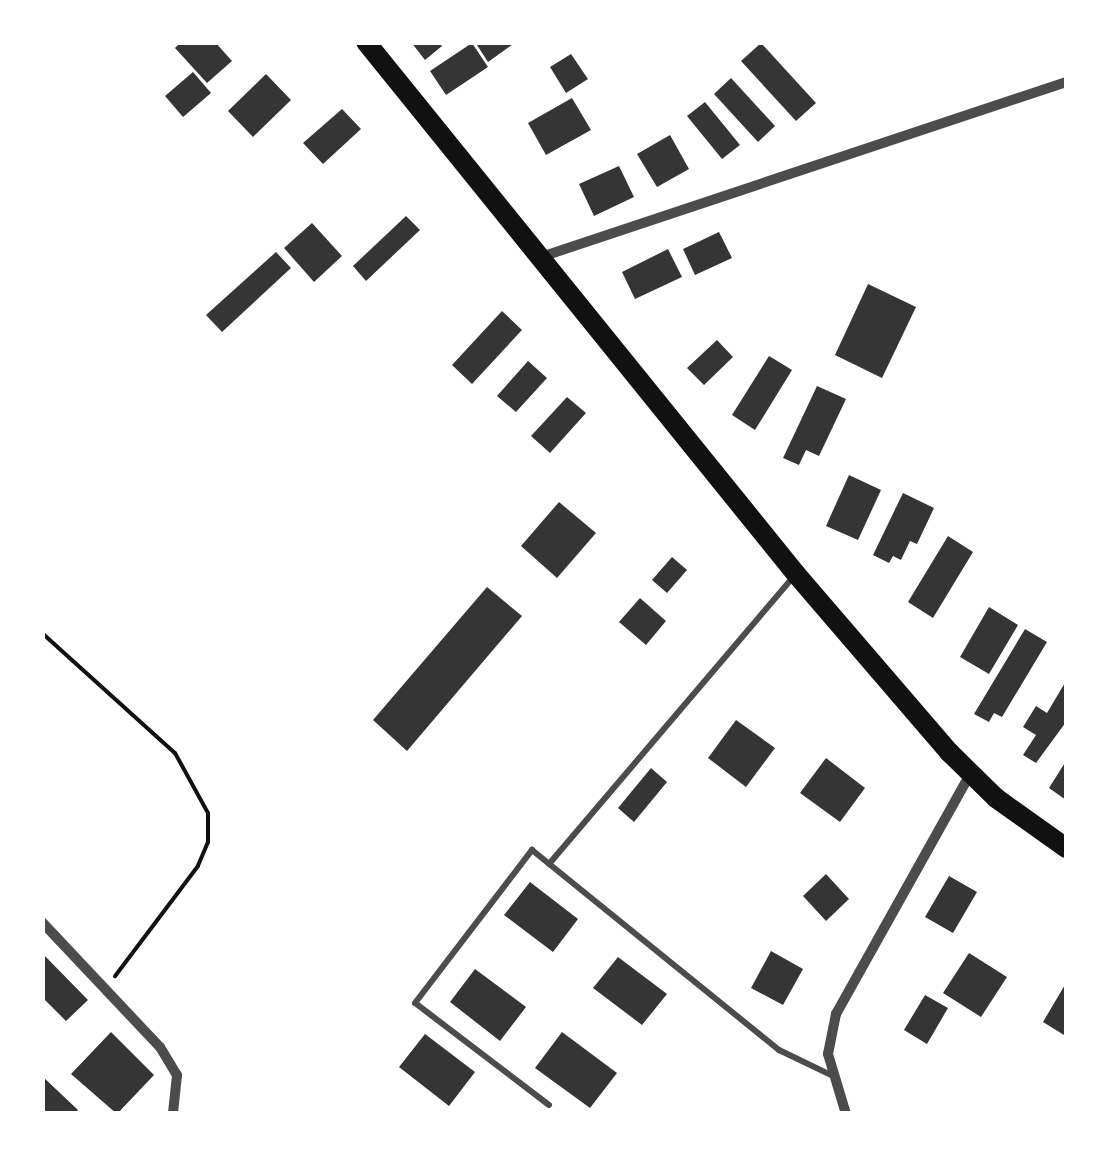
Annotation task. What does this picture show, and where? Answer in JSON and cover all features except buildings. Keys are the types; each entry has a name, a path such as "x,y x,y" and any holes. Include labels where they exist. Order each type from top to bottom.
{"main road":[{"path":"366,42 796,574 970,774 1066,848"}],"street":[{"path":"540,257 1066,82"},
{"path":"846,1114 831,1075 836,1014 970,774"},
{"path":"42,922 106,988 177,1075 172,1114"}],"lane":[{"path":"550,864 796,574"},
{"path":"550,1105 415,1003 532,850 780,1050 831,1075"}],"path":[{"path":"42,633 175,754 208,814 208,842 198,866 106,988"}]}
